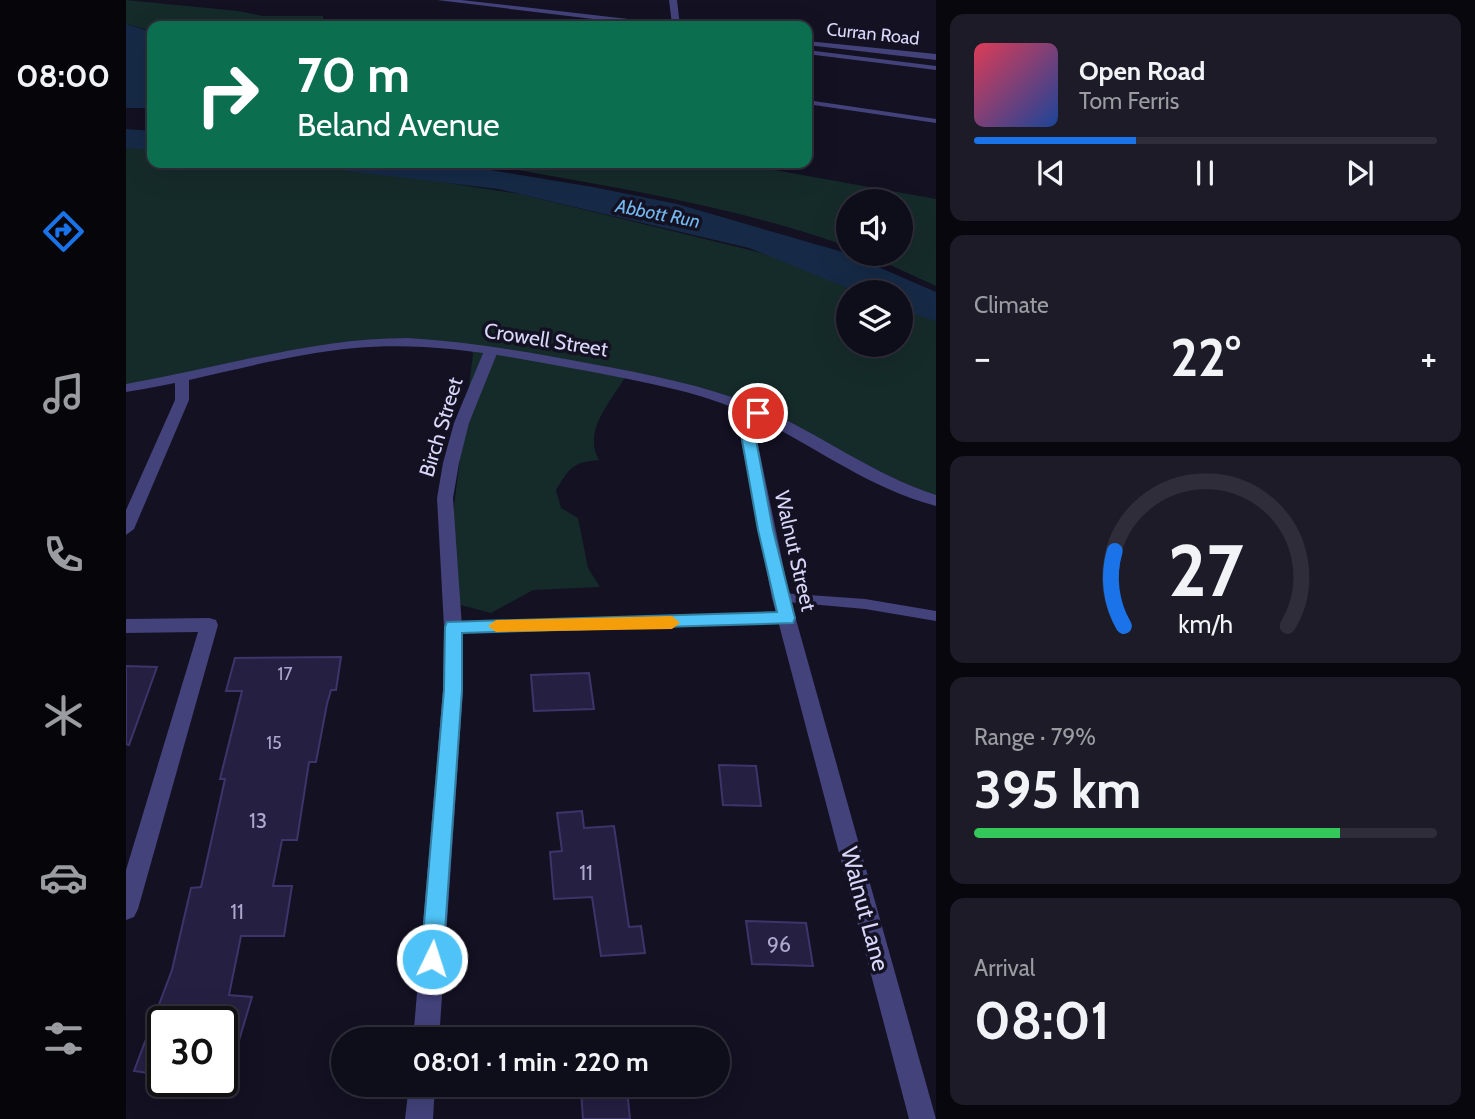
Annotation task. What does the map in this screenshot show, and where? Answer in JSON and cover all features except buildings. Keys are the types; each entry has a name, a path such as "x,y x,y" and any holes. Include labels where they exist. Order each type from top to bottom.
{"street":[{"path":"442,0 628,21"},
{"path":"673,0 675,21"},
{"name":"Curran Road","path":"812,44 936,57"},
{"name":"Crowell Street","path":"126,388 182,380 301,353 356,344 416,344 491,351 667,384 728,401 811,439 891,485 936,501"},
{"name":"Birch Street","path":"427,1027 453,690 446,479 463,422 491,351"},
{"path":"126,529 182,400 182,380"},
{"name":"Walnut Street","path":"758,413 750,429 749,440 781,598 807,699"},
{"path":"126,626 209,625 126,909"},
{"name":"Walnut Lane","path":"807,699 923,1119"},
{"path":"419,1119 421,1097"}],"lane":[{"path":"812,53 936,68"},
{"path":"812,103 936,121"},
{"path":"781,598 865,604 936,617"},
{"path":"453,627 787,618"}],"green space":[{"path":"126,0 263,16 323,16 324,21 147,21 147,30 126,24"},
{"path":"126,142 147,144 147,168 350,168 520,194 754,251 844,280 836,280 836,357 913,357 913,308 936,318 936,498 738,405 626,376 606,406 596,428 594,439 599,460 577,465 565,476 556,490 561,508 578,518 588,568 600,587 533,590 491,613 449,602 442,586 473,354 471,349 358,342 126,386"},
{"path":"507,168 768,168 880,189 836,189 836,243 712,208"},
{"path":"913,195 936,199 936,286 892,266 913,266"}],"water":[{"path":"126,24 147,30 147,108 126,108"},
{"path":"126,129 147,131 147,150 126,148"},
{"name":"Abbott Run","path":"321,168 477,168 593,187 677,204 836,250 836,266 876,266 908,280 836,280 836,283 749,248 498,189"},
{"path":"913,282 936,292 936,321 913,314"}],"slow traffic":[{"path":"496,626 672,623"}],"route":[{"path":"432,959 453,690 453,627 787,618 766,530 749,440 750,429 758,413"}]}
